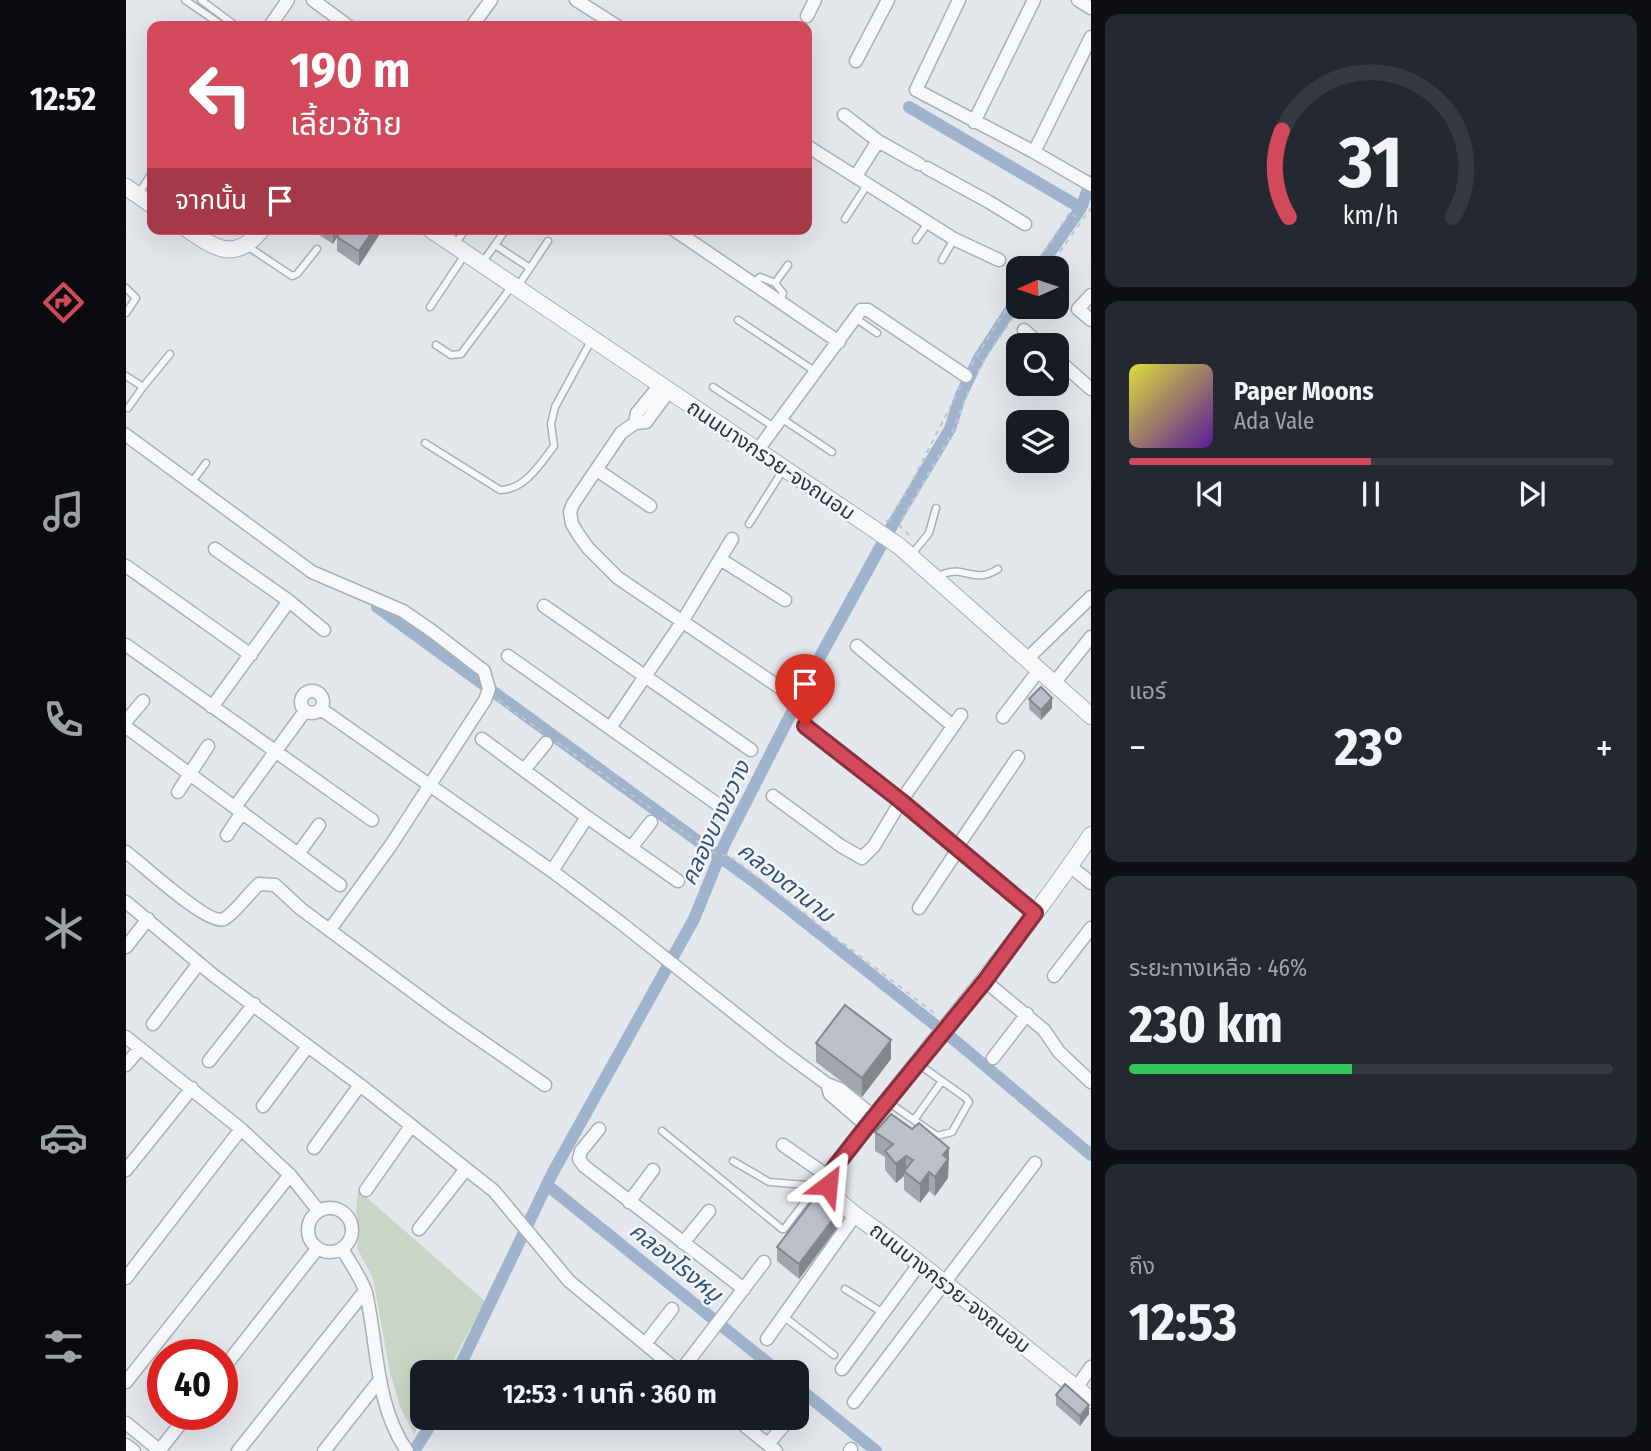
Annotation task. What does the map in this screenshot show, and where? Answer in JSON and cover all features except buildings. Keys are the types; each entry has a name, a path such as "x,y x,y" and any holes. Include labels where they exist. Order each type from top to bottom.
{"street":[{"path":"273,21 288,0"},
{"path":"313,0 341,21"},
{"path":"476,21 491,0"},
{"path":"576,0 609,21"},
{"path":"807,16 815,0"},
{"path":"856,61 888,0"},
{"path":"959,0 916,90 1091,185"},
{"path":"974,121 1034,0"},
{"path":"1078,0 1091,8"},
{"path":"1038,154 1091,37"},
{"path":"844,115 878,141 1025,224"},
{"path":"856,176 878,141"},
{"path":"812,149 954,239 999,260"},
{"path":"132,191 147,202"},
{"path":"196,235 222,250 234,250 246,245 256,235"},
{"name":"ถนนบางกรวย-จงถนอม","path":"439,235 907,553 1091,716"},
{"path":"682,235 839,342"},
{"path":"1091,295 1079,309 1091,320"},
{"path":"757,451 861,310 868,310 966,376"},
{"path":"1024,330 1027,333"},
{"path":"1069,370 1091,389"},
{"path":"664,388 646,422 635,422 621,433 573,503 570,512 572,524 588,548 618,578 785,691"},
{"path":"126,436 312,572 403,611 484,671 489,689 485,700 391,845 331,928"},
{"path":"597,470 650,506"},
{"path":"610,728 682,622 732,539"},
{"path":"215,549 289,601 324,630"},
{"path":"720,559 785,600"},
{"path":"126,566 251,655"},
{"path":"1003,717 1033,665 1091,597"},
{"path":"212,707 289,601"},
{"path":"544,606 751,750"},
{"path":"1055,682 1091,637"},
{"path":"126,645 372,820"},
{"path":"857,646 953,726"},
{"path":"508,656 720,806"},
{"path":"311,690 322,696 321,709 313,713 305,710 302,707 303,694 311,690"},
{"path":"126,721 143,701"},
{"path":"321,709 552,872 827,1084 830,1094 870,1122"},
{"path":"227,835 239,809 275,750 305,710"},
{"path":"773,796 848,851 862,858 874,846 901,801 961,715"},
{"path":"805,726 901,801 1035,913"},
{"path":"126,727 340,885"},
{"path":"482,739 678,881"},
{"path":"524,771 550,740"},
{"path":"178,792 208,746"},
{"path":"919,908 1018,757"},
{"path":"552,872 587,817"},
{"path":"631,848 651,822"},
{"path":"298,854 319,825"},
{"path":"783,1145 825,1183 934,1041 942,1020 985,981 1091,835"},
{"path":"126,852 215,919 225,918 259,884 275,885 301,909 331,928 467,1031 545,1085"},
{"path":"1070,866 1091,883"},
{"path":"126,902 199,962 494,1191 569,1281 664,1360"},
{"path":"126,947 148,919"},
{"path":"1054,976 1091,928"},
{"path":"153,1024 199,962"},
{"path":"985,981 1027,1014 1050,1036 1059,1052 1091,1082"},
{"path":"209,1061 254,1004"},
{"path":"993,1058 1027,1014"},
{"path":"126,1037 241,1129 290,1174 318,1210"},
{"path":"263,1106 308,1046"},
{"path":"126,1065 140,1048"},
{"path":"314,1148 360,1085"},
{"path":"126,1170 192,1088"},
{"path":"366,1190 411,1126"},
{"path":"126,1278 241,1129"},
{"path":"598,1129 581,1151 579,1159 584,1166 744,1289"},
{"path":"854,1402 1035,1163"},
{"path":"419,1229 466,1169"},
{"path":"629,1202 653,1171"},
{"path":"126,1382 290,1174"},
{"name":"ถนนบางกรวย-จงถนอม","path":"825,1183 833,1195 856,1214 1091,1400"},
{"path":"337,1208 350,1221 351,1236 343,1250 327,1252 317,1249 309,1239 307,1231 312,1216 318,1210 337,1208"},
{"path":"683,1243 709,1212"},
{"path":"767,1339 856,1214"},
{"path":"238,1350 317,1249"},
{"path":"343,1250 365,1290 379,1381 407,1451"},
{"path":"688,1360 764,1262"},
{"path":"842,1369 920,1263"},
{"path":"237,1451 365,1290"},
{"path":"645,1344 672,1310"},
{"path":"1076,1388 1091,1367"},
{"path":"324,1451 379,1381"},
{"path":"126,1423 159,1451 175,1430"},
{"path":"750,1430 772,1448 784,1430"},
{"path":"126,1445 134,1451"}],"lane":[{"path":"185,0 216,21"},
{"path":"201,0 229,21"},
{"path":"132,191 147,178"},
{"path":"845,219 869,183"},
{"path":"916,240 928,223"},
{"path":"430,307 460,249 464,235"},
{"path":"482,264 502,235"},
{"path":"942,260 954,239"},
{"path":"436,345 452,355 461,354 530,268 548,241"},
{"path":"246,245 292,276 297,274 317,249"},
{"path":"495,245 530,268"},
{"path":"775,284 788,265"},
{"path":"754,284 760,276 775,284 783,293 780,302"},
{"path":"126,288 136,298 126,313"},
{"path":"855,318 877,333"},
{"path":"738,320 816,372"},
{"path":"425,443 500,490 509,490 534,473 554,446 551,424 555,407 592,338"},
{"path":"128,408 170,354"},
{"path":"126,376 144,387"},
{"path":"713,387 832,452"},
{"path":"191,483 206,463"},
{"path":"749,524 784,469"},
{"path":"907,553 929,533 936,508"},
{"path":"935,576 953,571 970,576 984,576 999,569"},
{"path":"887,1101 937,1136 952,1132 968,1102 966,1097 916,1063"},
{"path":"914,1120 942,1081"},
{"path":"662,1131 782,1229 785,1229 825,1183"},
{"path":"733,1161 769,1182 825,1183"},
{"path":"845,1289 883,1313"},
{"path":"783,1316 834,1355"}],"path":[{"path":"1056,256 1091,208"},
{"path":"1042,256 1070,212 1081,221"},
{"path":"875,530 878,520 889,520 907,491 975,359 1006,310"},
{"path":"907,553 910,538 901,526 901,520 952,433 963,402 987,355 1012,319"},
{"path":"492,696 550,740 712,852 731,857 788,898 942,1020"}],"green space":[{"path":"358,1190 485,1301 453,1360 410,1360 410,1426 401,1409 390,1373 373,1278 357,1248 359,1232 356,1211"}],"waterway":[{"path":"909,107 1081,208"},
{"name":"คลองบางขวาง","path":"1047,256 1081,208 1091,181"},
{"name":"คลองบางขวาง","path":"463,1360 552,1174 694,919 725,843 821,655 893,524 950,429 960,397 979,358 1006,316"},
{"name":"คลองตานาม","path":"377,607 757,884 958,1043 1091,1155"},
{"name":"คลองโรงหมู","path":"547,1185 764,1360"},
{"name":"คลองโรงหมู","path":"809,1397 876,1451"},
{"name":"คลองบางขวาง","path":"414,1451 427,1430"}],"route":[{"path":"805,726 901,801 1035,913 985,981 916,1063 835,1167 828,1185"}]}
